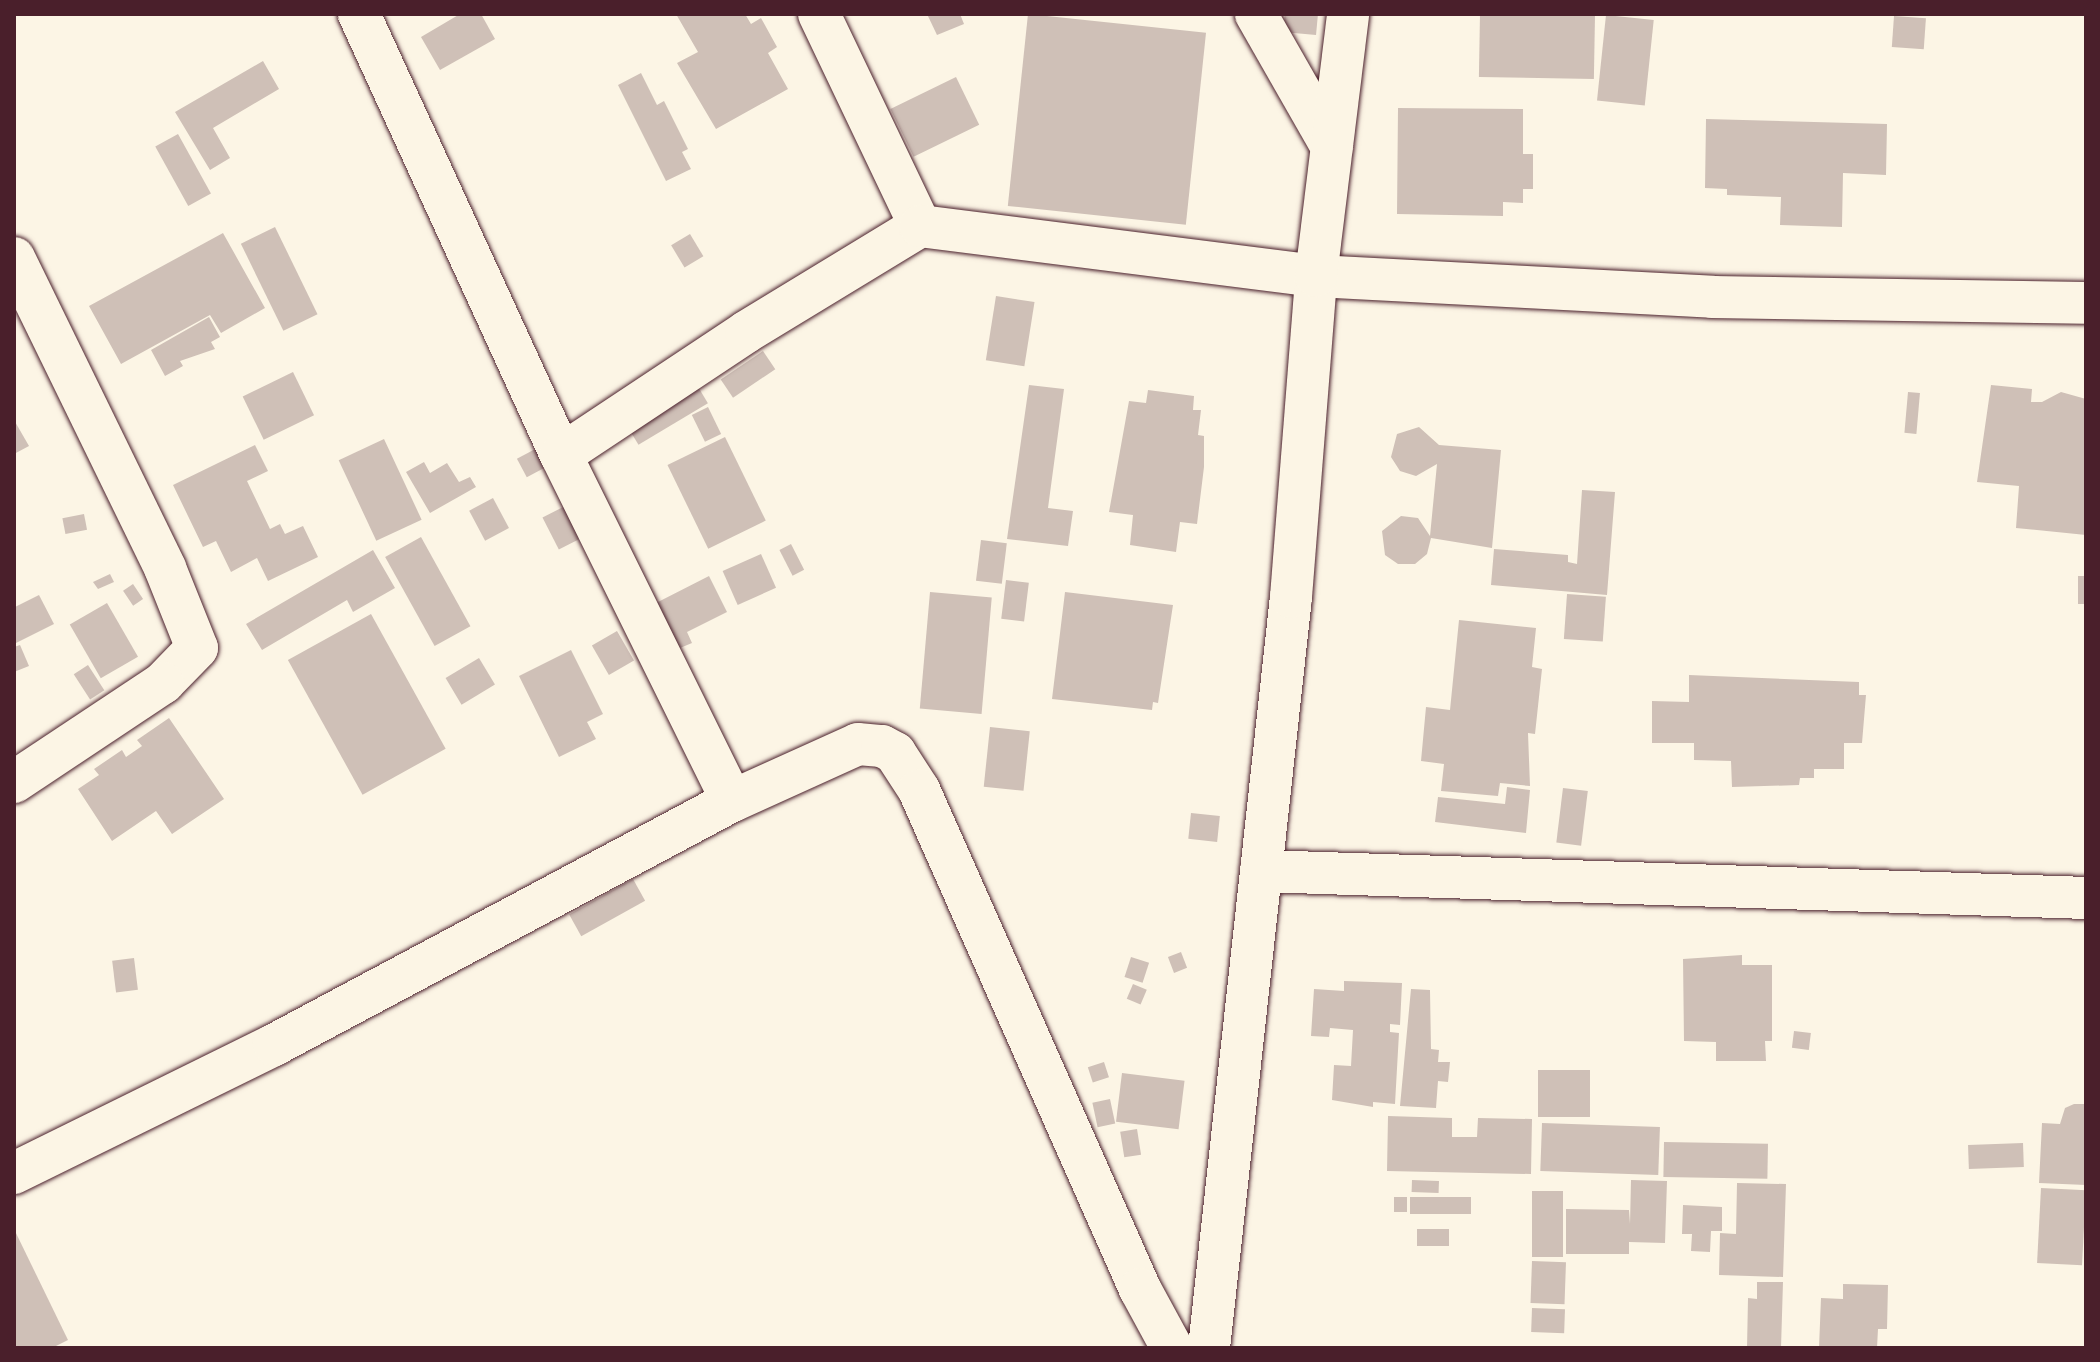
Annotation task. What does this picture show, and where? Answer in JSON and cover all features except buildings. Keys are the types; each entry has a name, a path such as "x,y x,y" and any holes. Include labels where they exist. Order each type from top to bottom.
{"street":[{"path":"359,14 561,455 732,801"},
{"path":"819,14 920,226"},
{"path":"1256,14 1332,147"},
{"path":"1209,1348 1291,597 1316,276 1348,14"},
{"path":"561,455 746,332 920,226 1316,276 1712,297 2086,303"},
{"path":"14,258 165,568 197,648 163,683 14,782"},
{"path":"14,1173 274,1045 732,801 858,744 882,746 906,765 988,938 1140,1289 1172,1348"},
{"path":"1261,871 2086,898"}]}
